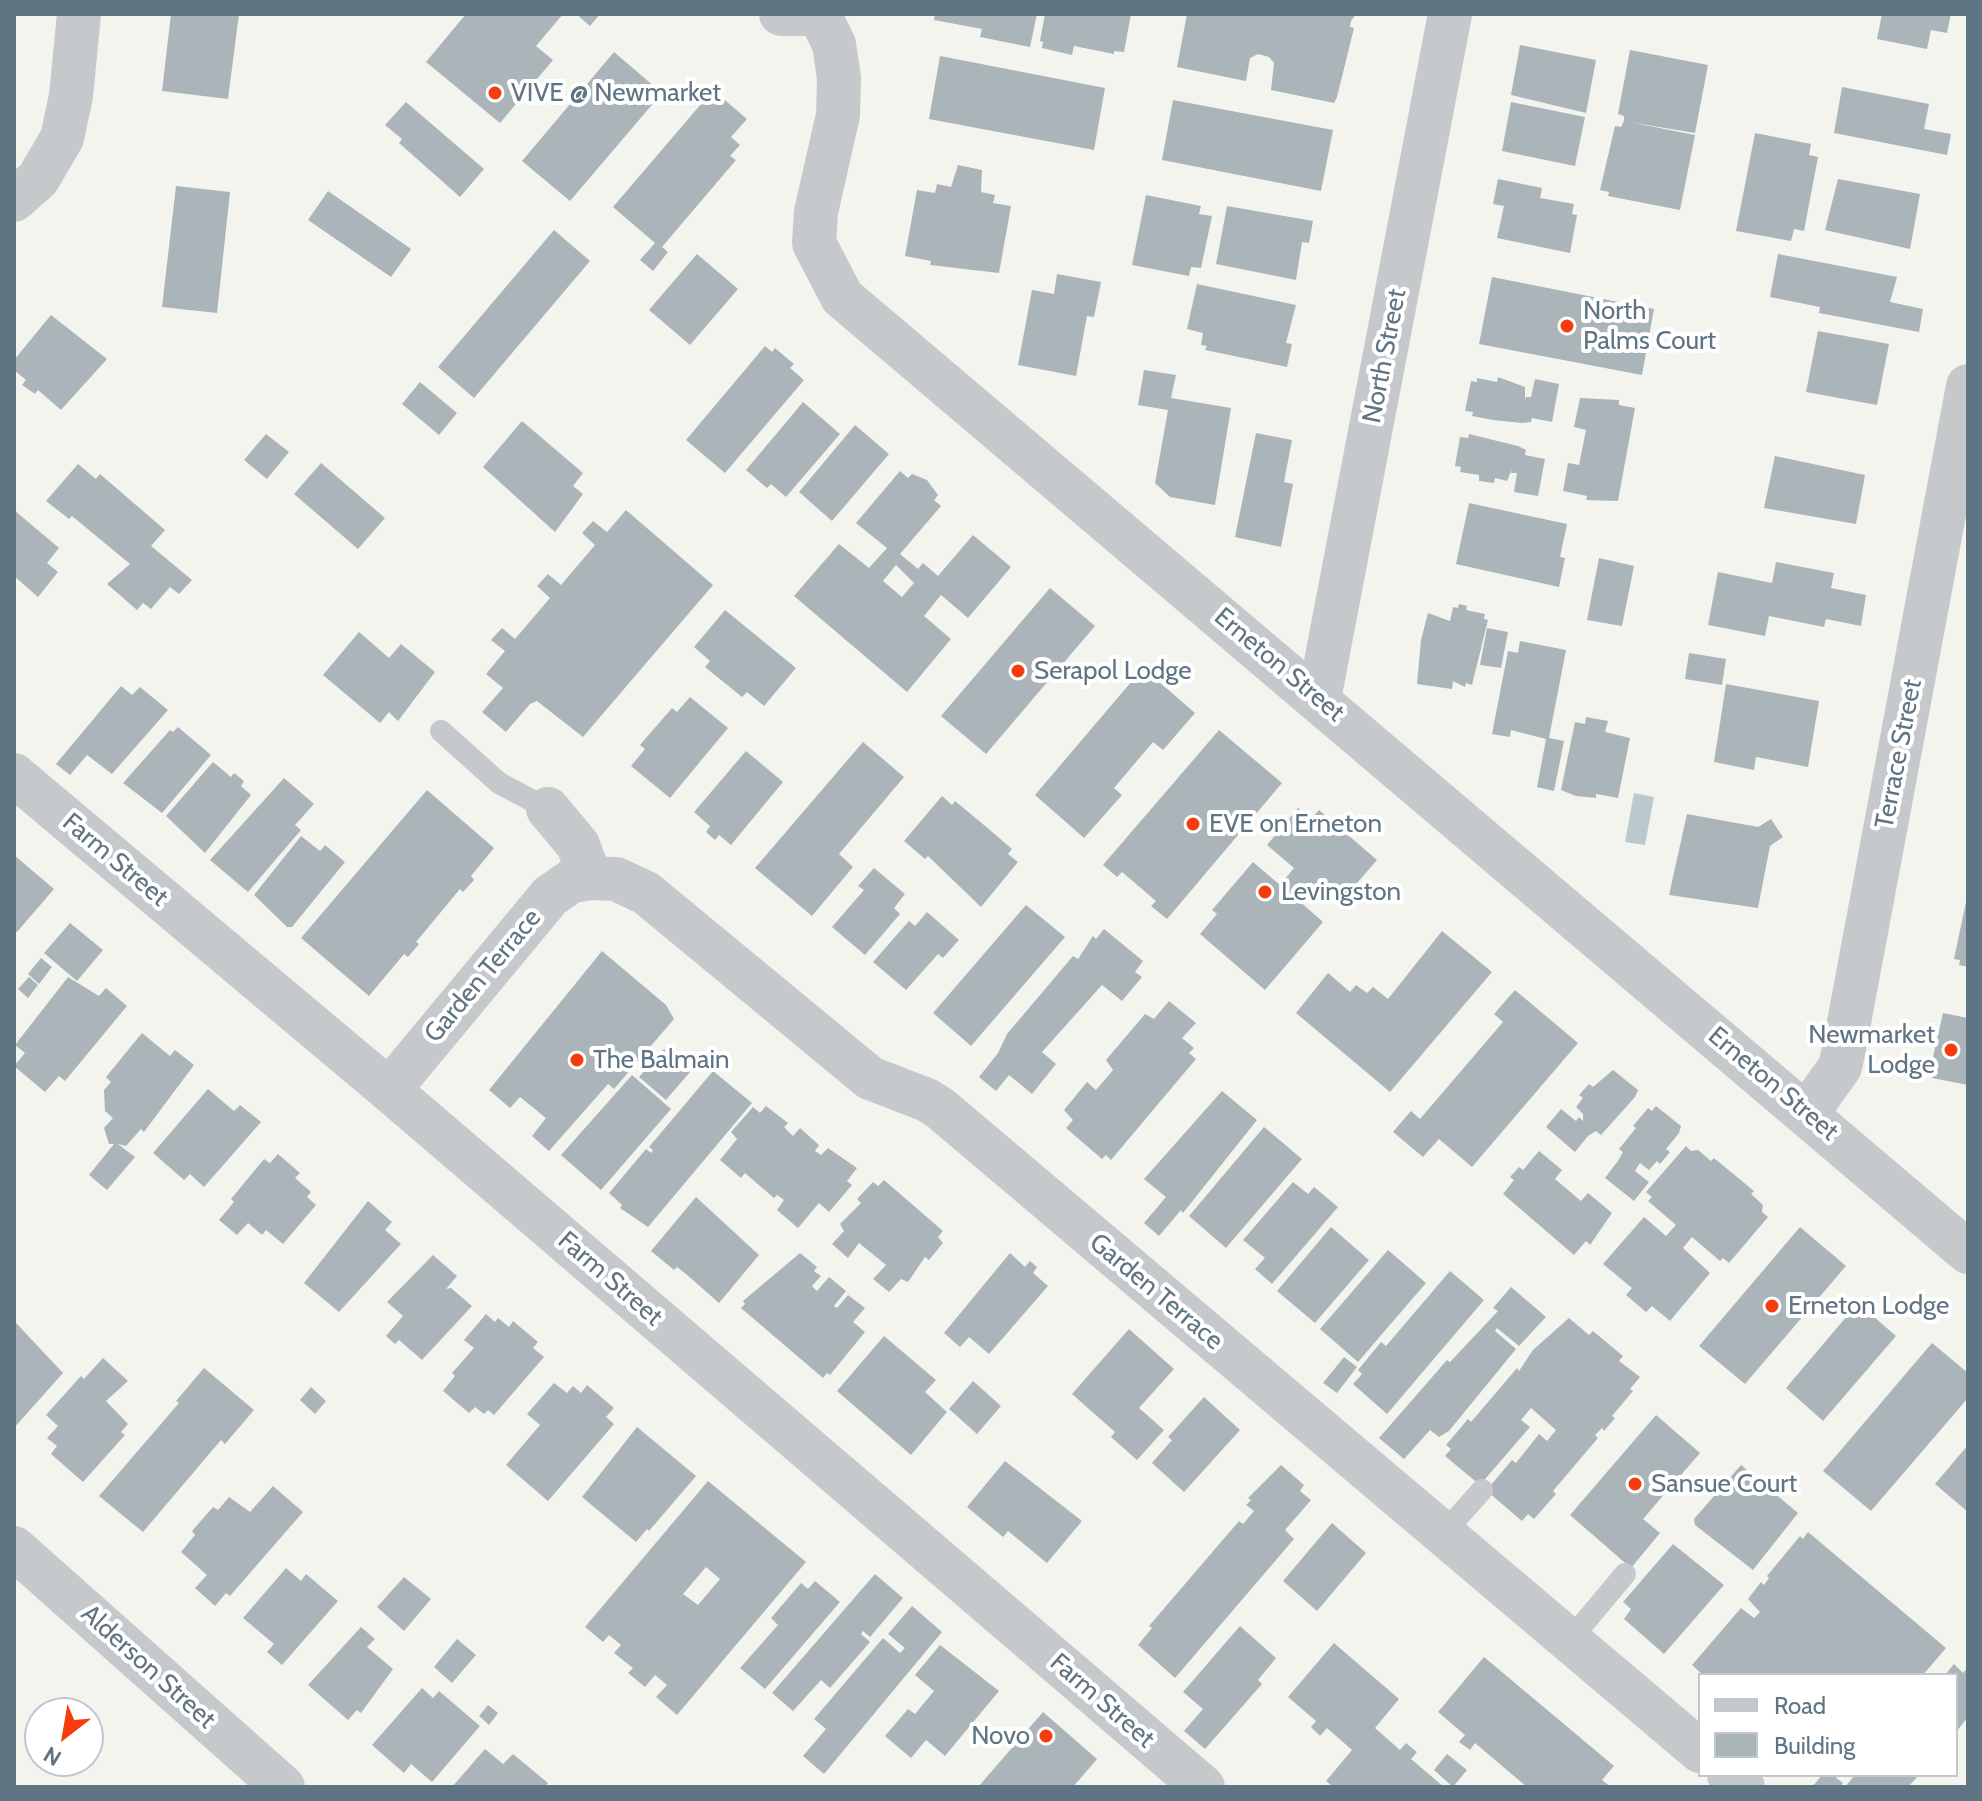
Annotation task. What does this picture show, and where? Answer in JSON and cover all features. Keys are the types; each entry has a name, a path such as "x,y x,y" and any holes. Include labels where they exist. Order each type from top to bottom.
{"street":[{"path":"14,200 38,179 62,138 71,96 79,14"},
{"name":"Erneton Street","path":"781,14 819,14 834,44 839,78 838,115 816,212 814,243 842,297 1968,1252"},
{"name":"North Street","path":"1319,699 1450,14"},
{"name":"Terrace Street","path":"1807,1113 1840,1067 1844,1049 1968,386"},
{"name":"Farm Street","path":"14,775 389,1090 1203,1787"},
{"path":"548,809 578,845 590,878"},
{"name":"Garden Terrace","path":"389,1090 550,896 570,882 590,878 616,879 646,893 870,1078 941,1109 1698,1749"},
{"name":"Alderson Street","path":"14,1548 283,1787"}],"lane":[{"path":"441,731 499,783 548,809"},
{"path":"1442,1535 1482,1490"},
{"path":"1569,1641 1625,1574"}],"shaded area":[{"path":"1634,793 1654,797 1645,845 1625,842"}],"building":[{"path":"171,14 239,14 228,99 162,91"},
{"name":"VIVE @ Newmarket","path":"466,14 563,14 536,46 553,60 500,123 426,62"},
{"path":"576,14 600,14 590,26"},
{"path":"935,14 1037,14 1030,47 980,37 982,29 934,20"},
{"path":"1045,14 1131,14 1124,52 1114,51 1114,54 1074,46 1072,55 1042,48 1043,42 1040,41"},
{"path":"1187,14 1356,14 1351,21 1350,27 1354,28 1334,103 1271,90 1274,63 1269,57 1258,54 1250,58 1246,81 1177,67"},
{"path":"1882,14 1951,14 1947,33 1931,30 1927,49 1877,39"},
{"path":"1520,45 1596,60 1586,113 1511,95"},
{"path":"1630,50 1708,65 1695,133 1629,122 1695,135 1680,210 1608,196 1609,192 1600,190 1615,126 1621,127 1624,121 1624,116 1618,114"},
{"path":"614,52 662,93 570,201 522,161"},
{"path":"940,56 1105,88 1094,150 929,119"},
{"path":"1842,87 1929,104 1924,129 1951,134 1947,155 1834,133"},
{"path":"713,90 747,119 731,137 740,145 730,156 736,160 662,247 668,252 653,271 640,260 655,243 613,207"},
{"path":"1173,100 1333,130 1321,191 1162,160"},
{"path":"406,102 484,169 460,197 399,143 402,139 385,125"},
{"path":"1511,102 1585,117 1575,166 1502,151"},
{"path":"1755,133 1811,144 1809,155 1818,157 1804,231 1794,229 1791,241 1736,231"},
{"path":"958,165 982,170 981,192 995,195 993,203 1011,206 999,273 930,265 931,261 905,256 917,190 935,193 937,184 951,187"},
{"path":"1498,179 1542,188 1540,198 1574,204 1572,214 1577,215 1570,253 1497,238 1504,206 1493,204"},
{"path":"1838,179 1920,194 1910,249 1825,230"},
{"path":"176,186 230,192 217,313 162,307"},
{"path":"328,191 411,249 391,277 308,220"},
{"path":"1146,195 1201,206 1199,214 1212,216 1201,268 1191,267 1189,276 1132,265"},
{"path":"1227,206 1313,221 1309,243 1302,242 1296,280 1216,264"},
{"path":"554,230 590,261 474,398 438,367"},
{"path":"697,254 738,289 690,345 649,310"},
{"path":"1778,254 1897,277 1890,302 1923,309 1919,332 1819,313 1820,307 1770,297"},
{"path":"1057,274 1101,282 1094,317 1087,316 1076,376 1018,365 1032,290 1054,294"},
{"name":"North Palms Court","path":"1492,277 1654,309 1642,375 1479,344"},
{"path":"1197,284 1296,305 1286,343 1292,344 1287,367 1205,350 1207,346 1201,345 1203,333 1187,329"},
{"path":"51,315 107,359 61,410 38,390 35,394 22,385 26,380 14,370 14,360"},
{"path":"1818,331 1889,344 1877,405 1806,392"},
{"path":"765,346 772,352 775,348 794,364 790,368 804,380 725,473 686,440"},
{"path":"1144,370 1176,375 1171,398 1231,408 1215,505 1170,497 1155,483 1168,410 1138,405"},
{"path":"1498,377 1525,387 1525,400 1531,397 1535,379 1559,384 1552,422 1532,418 1531,422 1522,423 1493,420 1472,416 1473,412 1465,411 1471,381 1477,382 1477,378 1497,382"},
{"path":"420,382 457,413 439,435 402,404"},
{"path":"1580,398 1619,400 1619,405 1635,408 1618,501 1586,500 1587,496 1563,491 1568,463 1579,465 1586,430 1574,427"},
{"path":"803,402 840,434 786,497 771,484 767,488 746,470"},
{"path":"522,421 583,473 573,486 583,494 555,532 483,467"},
{"path":"855,425 889,454 832,521 799,492"},
{"path":"1256,433 1292,440 1284,482 1293,484 1281,547 1235,537"},
{"path":"266,434 289,452 267,479 244,460"},
{"path":"1469,434 1518,446 1526,450 1525,455 1545,459 1538,496 1514,492 1517,473 1511,473 1512,469 1507,481 1495,478 1494,483 1479,481 1479,475 1460,472 1461,467 1455,466 1460,437 1468,438"},
{"path":"1775,456 1865,475 1856,524 1764,508"},
{"path":"321,463 385,518 358,549 294,494"},
{"path":"78,464 96,479 100,474 165,530 151,546 192,580 179,594 170,587 151,609 143,603 137,610 107,584 130,564 72,516 69,519 46,501"},
{"path":"900,471 908,478 912,474 927,480 938,495 934,500 941,506 900,554 918,569 923,563 938,576 973,535 1011,567 968,618 941,595 924,616 951,639 907,692 794,596 839,544 869,568 887,548 856,523","holes":["896,565 914,583 902,597 883,581"]},
{"path":"1469,503 1567,524 1560,557 1565,558 1559,587 1456,564"},
{"path":"14,510 59,548 47,563 58,572 38,597 14,576"},
{"path":"626,510 713,585 583,737 537,701 530,704 506,732 482,712 503,688 486,674 505,651 491,640 502,628 515,639 550,598 537,586 548,574 561,585 595,545 582,533 593,521 607,532"},
{"path":"1599,558 1634,566 1622,626 1587,620"},
{"path":"1776,562 1834,573 1831,588 1866,595 1861,626 1826,619 1824,627 1769,616 1765,636 1708,625 1718,572 1772,583"},
{"name":"Serapol Lodge","path":"1050,588 1095,626 986,754 941,716"},
{"path":"1459,604 1467,606 1466,610 1485,614 1484,619 1488,620 1472,685 1466,683 1465,687 1453,681 1452,689 1417,684 1421,640 1428,613 1450,621 1453,607 1458,608"},
{"path":"725,610 796,668 764,706 747,692 742,697 705,667 710,661 694,647"},
{"path":"1487,628 1508,632 1501,668 1480,665"},
{"path":"359,632 389,658 401,644 435,672 398,721 389,712 380,723 323,675"},
{"path":"1520,641 1566,650 1549,738 1564,741 1554,791 1537,787 1546,739 1511,730 1510,737 1492,734 1508,651 1518,653"},
{"path":"1689,653 1726,659 1722,685 1685,679"},
{"path":"1143,668 1195,713 1163,750 1153,742 1114,788 1122,795 1084,838 1035,795"},
{"path":"1726,684 1819,701 1808,767 1756,757 1754,770 1714,762"},
{"path":"121,686 132,695 140,687 168,710 112,774 87,755 70,775 56,764"},
{"path":"690,697 728,728 670,798 631,766 645,749 640,745 672,708 677,712"},
{"path":"1586,717 1608,721 1605,732 1630,738 1618,798 1596,794 1596,798 1576,796 1561,790 1575,722 1585,724"},
{"path":"178,727 211,755 162,813 123,783 170,730 173,732"},
{"name":"EVE on Erneton","path":"1219,730 1282,783 1167,919 1151,906 1156,901 1122,872 1117,877 1103,865"},
{"path":"863,742 904,777 839,854 853,867 812,916 755,868"},
{"path":"746,751 783,782 731,845 719,835 715,840 706,832 710,826 694,812"},
{"path":"213,762 231,777 234,773 244,781 241,786 251,795 205,853 166,816"},
{"path":"284,778 314,804 295,825 301,830 248,892 210,860"},
{"path":"427,790 494,848 471,876 474,880 463,892 460,889 416,942 419,944 408,957 404,954 369,996 301,938"},
{"path":"942,796 952,805 955,801 1012,849 1008,854 1018,862 981,907 928,856 925,859 904,841"},
{"name":"Levingston","path":"1298,808 1311,819 1319,810 1377,860 1338,905 1311,882 1297,899 1323,922 1265,990 1200,934 1217,914 1212,910 1253,862 1280,885 1294,868 1267,845"},
{"path":"1687,814 1758,827 1771,819 1783,837 1770,846 1758,908 1669,895"},
{"path":"301,836 320,851 325,845 345,862 292,927 287,927 254,895"},
{"path":"14,855 54,889 17,932 14,930"},
{"path":"874,868 905,894 894,908 900,914 865,955 832,927 864,890 858,886"},
{"path":"1967,897 1968,967 1959,965 1960,960 1954,959"},
{"path":"1026,905 1065,937 971,1046 933,1013"},
{"path":"927,912 959,940 943,958 938,954 906,990 873,962 909,921 915,926"},
{"path":"70,923 103,950 77,981 44,953"},
{"path":"1104,929 1143,961 1135,972 1142,977 1122,1001 1102,985 1042,1052 1056,1064 1032,1094 1009,1075 996,1091 979,1077 998,1053 1007,1034 1073,956 1078,959 1093,936 1096,939"},
{"path":"1442,931 1492,972 1390,1092 1296,1013 1328,973 1350,992 1356,985 1367,993 1373,987 1388,999"},
{"name":"The Balmain","path":"602,951 666,1005 674,1019 614,1089 608,1084 549,1151 532,1136 546,1118 520,1097 510,1108 489,1090"},
{"path":"41,958 52,967 39,984 28,974"},
{"path":"29,977 38,985 28,998 18,989"},
{"path":"68,977 99,996 106,988 127,1006 65,1081 59,1076 45,1092 14,1066 25,1053 15,1045"},
{"path":"1515,990 1578,1043 1472,1167 1439,1139 1423,1157 1393,1132 1411,1111 1420,1119 1503,1022 1494,1014"},
{"path":"1169,1001 1196,1023 1182,1038 1194,1048 1189,1053 1196,1059 1111,1160 1106,1155 1102,1159 1066,1128 1073,1120 1064,1110 1087,1082 1096,1090 1113,1070 1106,1060 1145,1014 1154,1019"},
{"name":"Newmarket Lodge","path":"1943,1013 1968,1018 1968,1085 1932,1078 1935,1066 1931,1066"},
{"path":"142,1033 170,1056 175,1050 194,1065 144,1132 141,1129 126,1146 118,1144 135,1157 107,1190 89,1175 114,1144 109,1144 104,1128 113,1118 105,1111 104,1090 111,1082 106,1077"},
{"path":"664,1049 690,1072 666,1100 639,1077"},
{"path":"1613,1070 1638,1090 1635,1097 1601,1135 1596,1131 1588,1136 1575,1152 1546,1127 1561,1109 1576,1121 1579,1117 1583,1121 1583,1114 1576,1107 1583,1098 1579,1095 1589,1084 1593,1087"},
{"path":"713,1071 752,1103 648,1227 620,1208 622,1205 609,1193 646,1149 651,1153 653,1150 649,1147"},
{"path":"632,1075 671,1109 601,1190 561,1155"},
{"path":"208,1089 234,1111 240,1105 261,1122 204,1187 190,1174 184,1180 153,1153"},
{"path":"1222,1091 1257,1120 1183,1213 1181,1210 1159,1236 1144,1223 1166,1197 1144,1179"},
{"path":"766,1106 788,1123 784,1127 793,1136 800,1128 819,1145 815,1151 821,1155 828,1148 857,1168 847,1181 852,1185 829,1212 819,1203 798,1228 777,1210 784,1200 777,1195 774,1198 745,1173 741,1178 720,1160 737,1139 731,1132 753,1107 760,1113"},
{"path":"1656,1106 1681,1126 1666,1149 1670,1152 1660,1164 1657,1161 1649,1170 1640,1163 1638,1166 1635,1171 1649,1182 1634,1201 1605,1178 1623,1152 1619,1149 1636,1128 1633,1126 1648,1108 1652,1111"},
{"path":"1264,1127 1302,1159 1226,1248 1189,1216"},
{"path":"1686,1146 1691,1151 1698,1150 1711,1161 1714,1158 1754,1191 1751,1194 1763,1205 1762,1212 1768,1217 1729,1263 1723,1258 1720,1261 1692,1237 1683,1248 1710,1273 1670,1321 1652,1306 1646,1312 1626,1295 1632,1288 1603,1264 1644,1217 1666,1236 1676,1225 1648,1201 1652,1197 1646,1192"},
{"path":"1539,1151 1562,1170 1555,1179 1581,1201 1588,1193 1612,1213 1590,1245 1586,1241 1574,1255 1503,1194 1514,1180 1510,1177 1519,1167 1523,1170"},
{"path":"278,1154 300,1173 295,1178 311,1192 307,1197 316,1205 283,1244 266,1230 262,1235 248,1223 237,1235 219,1220 234,1202 231,1199 264,1159 270,1163"},
{"path":"884,1180 943,1231 938,1237 943,1243 929,1260 925,1257 908,1282 901,1279 889,1292 873,1279 886,1265 859,1243 848,1258 832,1244 844,1231 840,1224 861,1203 857,1199 873,1182 878,1186"},
{"path":"1293,1182 1308,1194 1314,1187 1338,1207 1272,1284 1255,1269 1265,1258 1243,1240"},
{"path":"696,1197 759,1255 719,1303 677,1267 674,1270 651,1251"},
{"path":"368,1201 392,1222 385,1230 401,1244 339,1312 304,1283"},
{"path":"1331,1227 1369,1260 1315,1323 1277,1291"},
{"name":"Erneton Lodge","path":"1800,1227 1846,1266 1745,1384 1699,1346"},
{"path":"1388,1250 1426,1283 1358,1362 1320,1329"},
{"path":"800,1253 817,1267 814,1271 821,1276 812,1286 817,1291 829,1277 846,1291 834,1306 837,1308 848,1295 865,1308 853,1322 865,1332 830,1375 827,1373 823,1378 741,1308 745,1304 743,1301"},
{"path":"1010,1253 1025,1267 1030,1261 1037,1267 1033,1273 1048,1286 989,1354 969,1337 960,1347 944,1333"},
{"path":"433,1255 457,1276 446,1289 451,1288 472,1306 422,1360 399,1340 395,1344 386,1336 403,1316 387,1302"},
{"path":"1450,1271 1484,1300 1387,1414 1353,1384 1362,1374 1358,1370 1381,1342 1386,1346"},
{"path":"1511,1287 1546,1317 1519,1346 1497,1328 1495,1331 1516,1349 1449,1431 1439,1437 1430,1430 1404,1459 1379,1438 1447,1360 1450,1362 1498,1311 1493,1308"},
{"path":"1858,1303 1896,1336 1823,1421 1786,1388"},
{"path":"486,1314 495,1322 498,1318 509,1327 513,1321 538,1342 533,1348 544,1357 494,1415 488,1410 484,1414 475,1407 469,1413 443,1391 455,1376 452,1373 474,1348 464,1340"},
{"path":"1569,1318 1589,1335 1593,1331 1623,1356 1619,1361 1640,1377 1630,1389 1633,1391 1612,1416 1615,1418 1604,1431 1602,1428 1595,1435 1598,1438 1553,1491 1556,1494 1534,1519 1528,1514 1522,1521 1488,1492 1490,1486 1512,1460 1516,1463 1539,1434 1547,1441 1556,1430 1531,1408 1521,1420 1530,1427 1480,1485 1445,1456 1451,1449 1446,1445 1468,1419 1471,1422 1517,1368 1519,1371 1533,1350"},
{"path":"16,1323 63,1373 14,1428 14,1325"},
{"path":"1129,1329 1174,1369 1139,1408 1164,1430 1137,1460 1111,1437 1115,1432 1072,1394"},
{"path":"884,1336 936,1380 925,1392 947,1412 911,1455 837,1391"},
{"path":"1932,1343 1968,1373 1968,1398 1871,1511 1823,1471"},
{"path":"1344,1357 1357,1367 1337,1393 1323,1383"},
{"path":"103,1358 128,1381 106,1401 128,1424 121,1432 125,1435 83,1482 51,1454 57,1446 47,1438 58,1426 46,1415 81,1376 84,1379"},
{"path":"204,1368 254,1410 225,1444 221,1440 143,1532 99,1496 179,1403 176,1401"},
{"path":"973,1381 1001,1406 977,1434 949,1409"},
{"path":"554,1383 567,1393 573,1386 581,1393 587,1385 614,1408 606,1417 614,1424 548,1501 506,1465 540,1425 527,1414"},
{"path":"311,1387 326,1401 315,1414 300,1400"},
{"path":"1204,1397 1240,1430 1184,1492 1152,1463 1172,1440 1168,1437"},
{"name":"Sansue Court","path":"1656,1415 1700,1453 1643,1519 1660,1533 1631,1568 1570,1515"},
{"path":"637,1427 696,1476 636,1542 582,1497"},
{"path":"1968,1445 1968,1512 1935,1484"},
{"path":"1005,1461 1082,1521 1047,1563 1008,1531 1003,1537 967,1507"},
{"path":"1281,1465 1304,1485 1300,1491 1311,1500 1285,1530 1294,1539 1175,1678 1138,1645 1152,1628 1149,1626 1239,1521 1243,1524 1254,1511 1246,1505 1251,1500 1248,1498"},
{"path":"1741,1465 1798,1513 1753,1570 1695,1525 1694,1519"},
{"path":"708,1481 806,1562 677,1715 656,1697 667,1685 655,1675 645,1687 628,1673 633,1668 614,1653 621,1645 609,1635 603,1642 585,1627","holes":["706,1567 720,1579 698,1605 683,1594"]},
{"path":"273,1486 303,1512 230,1596 226,1593 215,1606 195,1588 207,1575 181,1552 195,1535 192,1531 213,1507 218,1510 229,1497 250,1512"},
{"path":"1332,1523 1366,1553 1317,1611 1283,1581"},
{"path":"1808,1532 1946,1648 1925,1673 1701,1673 1692,1665 1741,1608 1754,1618 1760,1612 1748,1599 1761,1582 1764,1585 1769,1578 1767,1576 1800,1536 1803,1539"},
{"path":"1673,1544 1724,1585 1664,1654 1624,1619 1631,1609 1623,1602"},
{"path":"286,1568 301,1581 306,1574 338,1601 282,1665 267,1652 274,1644 243,1618"},
{"path":"875,1574 903,1598 870,1637 863,1631 861,1634 870,1642 830,1688 821,1680 793,1711 772,1693"},
{"path":"404,1577 431,1599 404,1631 377,1607"},
{"path":"815,1581 840,1602 765,1689 740,1668 778,1625 771,1618 801,1583 808,1589"},
{"path":"912,1606 942,1632 824,1774 803,1756 826,1729 814,1719 883,1638 900,1653 905,1648 888,1634"},
{"path":"1240,1626 1276,1658 1258,1680 1262,1684 1205,1749 1184,1731 1203,1709 1183,1692"},
{"path":"361,1627 375,1639 367,1647 393,1669 361,1713 357,1710 348,1720 308,1685"},
{"path":"457,1639 476,1655 452,1683 434,1667"},
{"path":"1334,1643 1399,1699 1375,1728 1400,1750 1406,1743 1417,1752 1411,1759 1444,1787 1333,1787 1326,1781 1352,1750 1327,1728 1320,1736 1311,1727 1316,1721 1288,1697"},
{"path":"940,1645 999,1691 945,1756 926,1740 911,1758 885,1736 908,1709 915,1714 934,1691 915,1675"},
{"path":"1484,1657 1614,1766 1602,1780 1611,1787 1527,1787 1475,1743 1470,1750 1459,1742 1465,1735 1438,1712"},
{"path":"1954,1664 1963,1673 1968,1667 1968,1717 1958,1730 1958,1673 1947,1673"},
{"path":"422,1688 433,1698 439,1691 480,1726 432,1782 411,1764 404,1773 372,1745"},
{"path":"488,1705 498,1713 489,1725 479,1716"},
{"name":"Novo","path":"1043,1712 1097,1759 1073,1787 978,1787"},
{"path":"485,1749 503,1764 513,1754 548,1783 545,1787 452,1787"},
{"path":"1447,1754 1467,1770 1453,1787 1434,1770"},
{"path":"1820,1777 1837,1777 1843,1783 1840,1787 1812,1787"},
{"path":"1853,1777 1917,1777 1908,1787 1845,1787"}],"place":[{"name":"VIVE @ Newmarket","path":"495,93"},
{"name":"North Palms Court","path":"1567,326"},
{"name":"Serapol Lodge","path":"1018,671"},
{"name":"EVE on Erneton","path":"1193,824"},
{"name":"Levingston","path":"1265,892"},
{"name":"Newmarket Lodge","path":"1951,1050"},
{"name":"The Balmain","path":"577,1060"},
{"name":"Erneton Lodge","path":"1772,1306"},
{"name":"Sansue Court","path":"1635,1484"},
{"name":"Novo","path":"1046,1736"}]}
